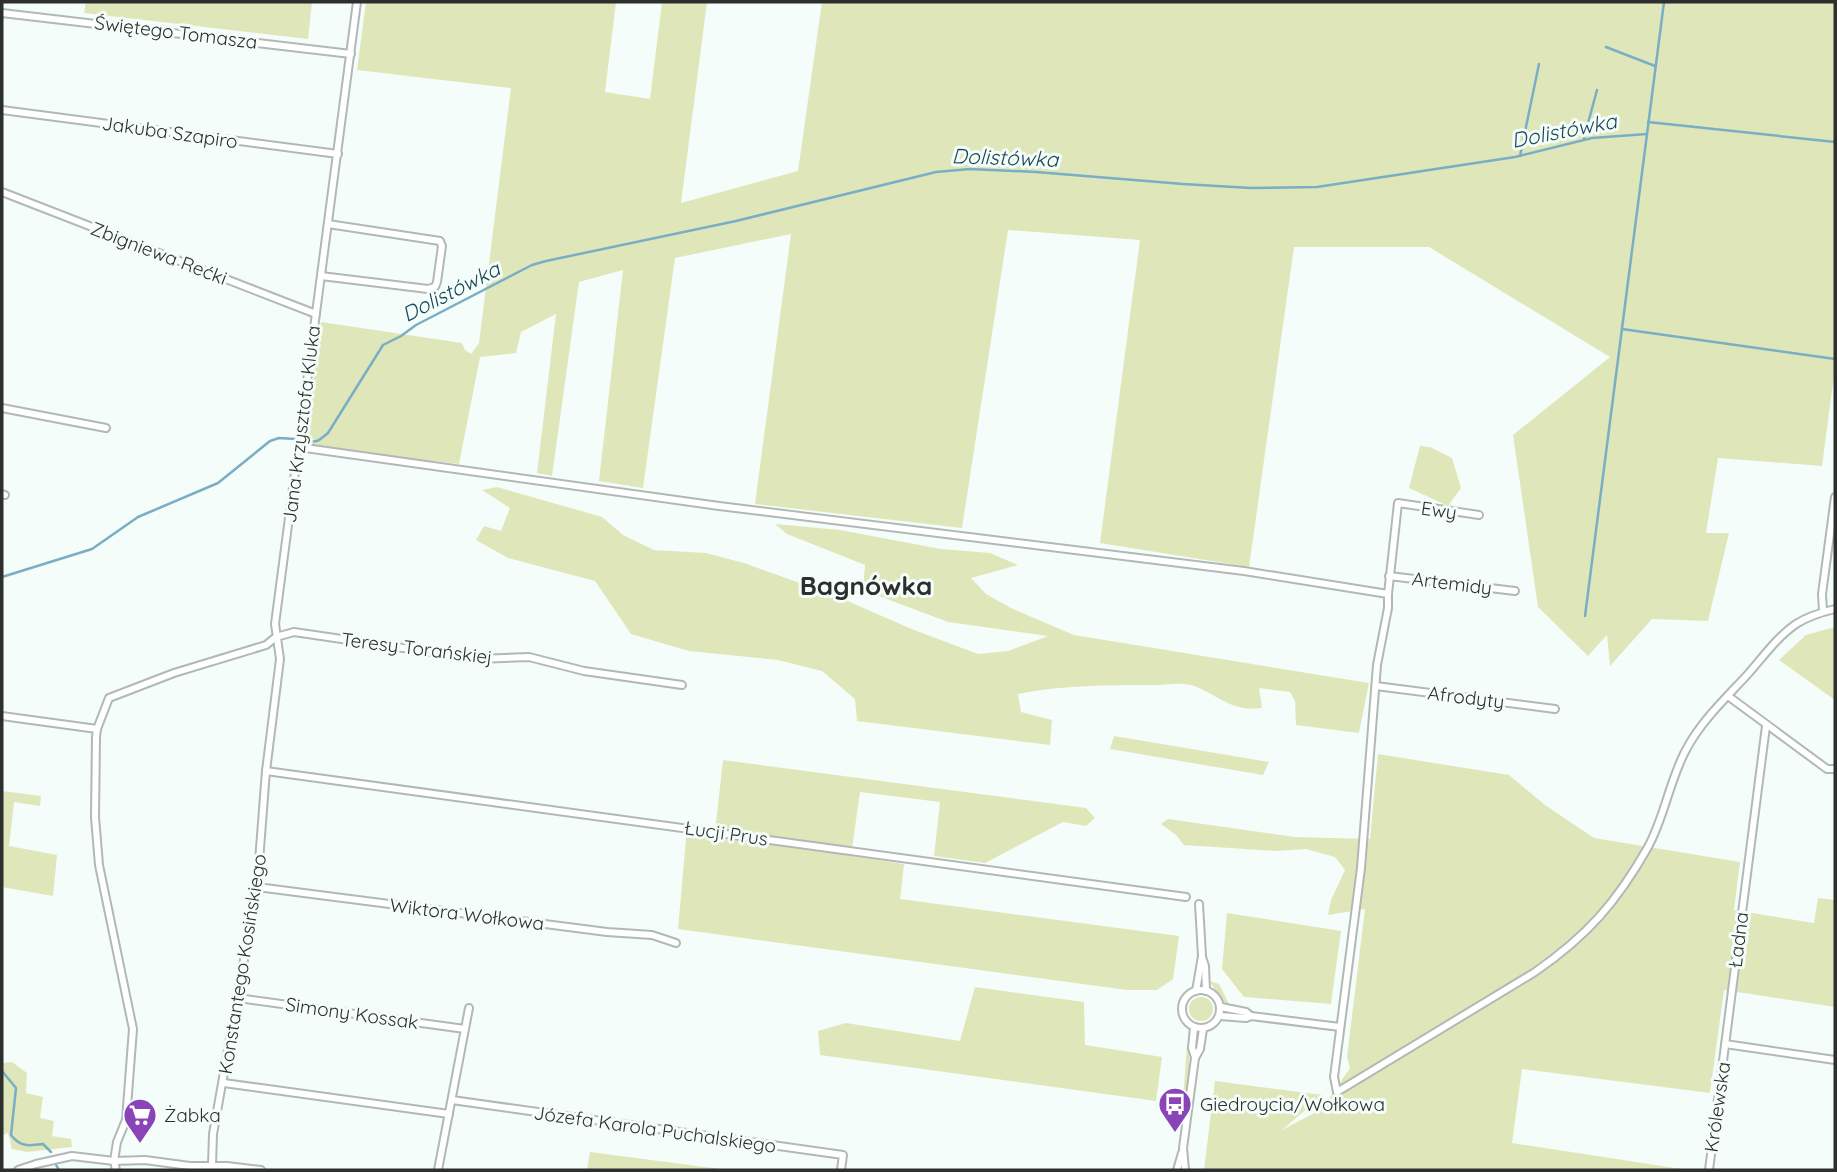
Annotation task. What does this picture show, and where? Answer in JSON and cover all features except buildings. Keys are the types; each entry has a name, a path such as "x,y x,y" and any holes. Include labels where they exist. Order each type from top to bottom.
{"street":[{"name":"Jana Krzysztofa Kluka","path":"276,637 275,624 357,2"},
{"name":"Świętego Tomasza","path":"2,13 351,54"},
{"name":"Jakuba Szapiro","path":"2,110 338,154"},
{"name":"Zbigniewa Rećki","path":"2,192 316,314"},
{"path":"321,276 428,289 435,287 438,282 442,246 440,241 328,224"},
{"path":"2,408 106,428"},
{"path":"298,447 719,506 1232,570 1388,594"},
{"path":"1823,611 1822,594 1835,497"},
{"name":"Ewy","path":"1389,576 1398,503 1479,515"},
{"path":"1389,576 1376,685 1362,868 1334,1077 1337,1092 1535,972 1564,952 1591,928 1650,844 1686,748 1704,723 1784,634 1797,623 1823,611 1835,609"},
{"name":"Artemidy","path":"1389,576 1515,591"},
{"name":"Teresy Torańskiej","path":"276,637 294,632 478,659 529,657 584,671 682,685"},
{"path":"116,1170 114,1161 117,1142 126,1120 133,1029 99,865 95,803 97,729 107,702 113,696 174,673 266,645 276,637"},
{"name":"Konstantego Kosińskiego","path":"212,1165 213,1134 257,887 266,771 280,659 276,637"},
{"name":"Afrodyty","path":"1376,685 1555,709"},
{"path":"1728,696 1827,769 1835,769"},
{"path":"2,716 97,729"},
{"name":"Ładna","path":"1725,1044 1766,726"},
{"name":"Łucji Prus","path":"266,771 1186,897"},
{"name":"Wiktora Wołkowa","path":"257,887 607,932 652,935 676,943"},
{"path":"1196,990 1202,956 1199,904"},
{"path":"1202,956 1206,990"},
{"path":"1196,990 1206,990 1216,997 1221,1007 1220,1016 1213,1025 1203,1029 1185,1021 1182,1008 1186,997 1196,990"},
{"name":"Simony Kossak","path":"239,998 465,1029"},
{"path":"1221,1007 1246,1012 1251,1016"},
{"path":"438,1170 469,1008"},
{"path":"1220,1016 1251,1016 1340,1027"},
{"path":"1194,1027 1192,1048 1195,1058"},
{"path":"1177,1170 1183,1148 1195,1058 1200,1049 1203,1029"},
{"path":"1725,1044 1835,1060"},
{"name":"Królewska","path":"1709,1170 1725,1044"},
{"path":"223,1083 449,1114"},
{"name":"Józefa Karola Puchalskiego","path":"452,1100 843,1155 841,1170"},
{"path":"1183,1148 1185,1170"},
{"path":"18,1170 72,1156 261,1170"}],"green space":[{"path":"86,2 312,2 308,39 84,13"},
{"path":"366,2 616,2 605,92 650,99 662,2 707,2 681,203 798,171 822,2 1835,2 1835,368 1822,466 1718,458 1706,533 1729,533 1708,621 1652,619 1610,666 1607,635 1588,656 1538,607 1513,435 1610,357 1429,247 1294,247 1249,567 1100,543 1140,240 1008,230 962,528 755,504 791,234 675,258 643,488 599,481 623,270 579,282 552,476 537,473 556,314 521,332 516,353 480,357 459,464 304,446 321,322 462,343 465,350 471,354 479,343 511,88 357,70"},
{"path":"1420,446 1430,447 1452,458 1461,488 1448,506 1409,488"},
{"path":"497,487 602,517 623,535 654,550 706,553 744,563 836,596 978,654 1008,651 1048,636 948,622 863,590 865,565 787,534 775,524 840,530 941,549 990,553 1018,565 971,578 986,594 1011,608 1074,635 1369,683 1359,733 1296,725 1295,701 1290,692 1259,688 1262,708 1251,709 1232,705 1191,685 1182,684 1085,686 1018,694 1021,712 1052,720 1050,745 857,721 855,699 822,671 778,660 689,651 631,634 595,581 508,558 476,540 484,526 501,531 510,508 482,490"},
{"path":"1835,627 1835,700 1779,660 1806,635"},
{"path":"1114,736 1269,762 1263,775 1110,749"},
{"path":"1378,754 1509,775 1545,805 1594,838 1740,862 1734,910 1814,923 1818,898 1835,900 1835,1007 1724,990 1710,1093 1522,1069 1512,1143 1688,1170 1204,1170 1215,1081 1323,1095 1282,1130 1322,1109 1350,1068 1347,1057 1365,909 1328,915 1331,900 1345,870 1335,857 1306,849 1276,851 1184,845 1161,824 1168,819 1295,837 1370,839"},
{"path":"723,760 1086,808 1095,818 1086,826 1063,822 985,863 934,856 940,802 860,792 851,856 904,864 900,899 1179,936 1173,979 1157,990 1127,990 678,929 687,828 715,832"},
{"path":"2,791 41,796 40,806 14,802 9,846 57,855 53,896 2,887"},
{"path":"1227,913 1341,931 1331,1004 1244,997 1222,969"},
{"path":"1209,981 1219,984 1230,1006 1224,1002"},
{"path":"975,987 1084,1002 1085,1045 1162,1057 1156,1101 820,1055 818,1031 846,1023 960,1041"},
{"path":"1196,997 1206,997 1213,1004 1213,1014 1206,1021 1196,1021 1189,1014 1189,1004"},
{"path":"1187,1044 1190,1044 1189,1071 1183,1104 1178,1106 1184,1087"},
{"path":"12,1062 27,1073 26,1093 43,1097 40,1118 54,1121 52,1136 71,1139 72,1147 27,1152 12,1149 8,1133 2,1135 2,1063"},
{"path":"590,1152 728,1170 587,1170"}],"waterway":[{"path":"1585,616 1664,2"},
{"path":"1606,47 1655,66"},
{"path":"1520,156 1539,64"},
{"path":"1584,138 1597,90"},
{"path":"1648,122 1835,142"},
{"name":"Dolistówka","path":"306,440 315,441 328,433 383,345 532,265 736,221 936,172 970,169 1251,188 1317,187 1515,157 1592,138 1647,134"},
{"path":"1622,329 1835,359"},
{"name":"Dolistówka","path":"2,577 92,549 138,517 218,483 270,441 279,438 295,439"},
{"name":"Dolistówka","path":"2,1071 16,1088 11,1135 25,1145 43,1144 51,1152"},
{"name":"Dolistówka","path":"55,1163 59,1170"}],"place":[{"name":"Giedroycia/Wołkowa","path":"1175,1134"},
{"name":"Żabka","path":"140,1145"}],"district":[{"name":"Bagnówka","path":"866,586"}]}
